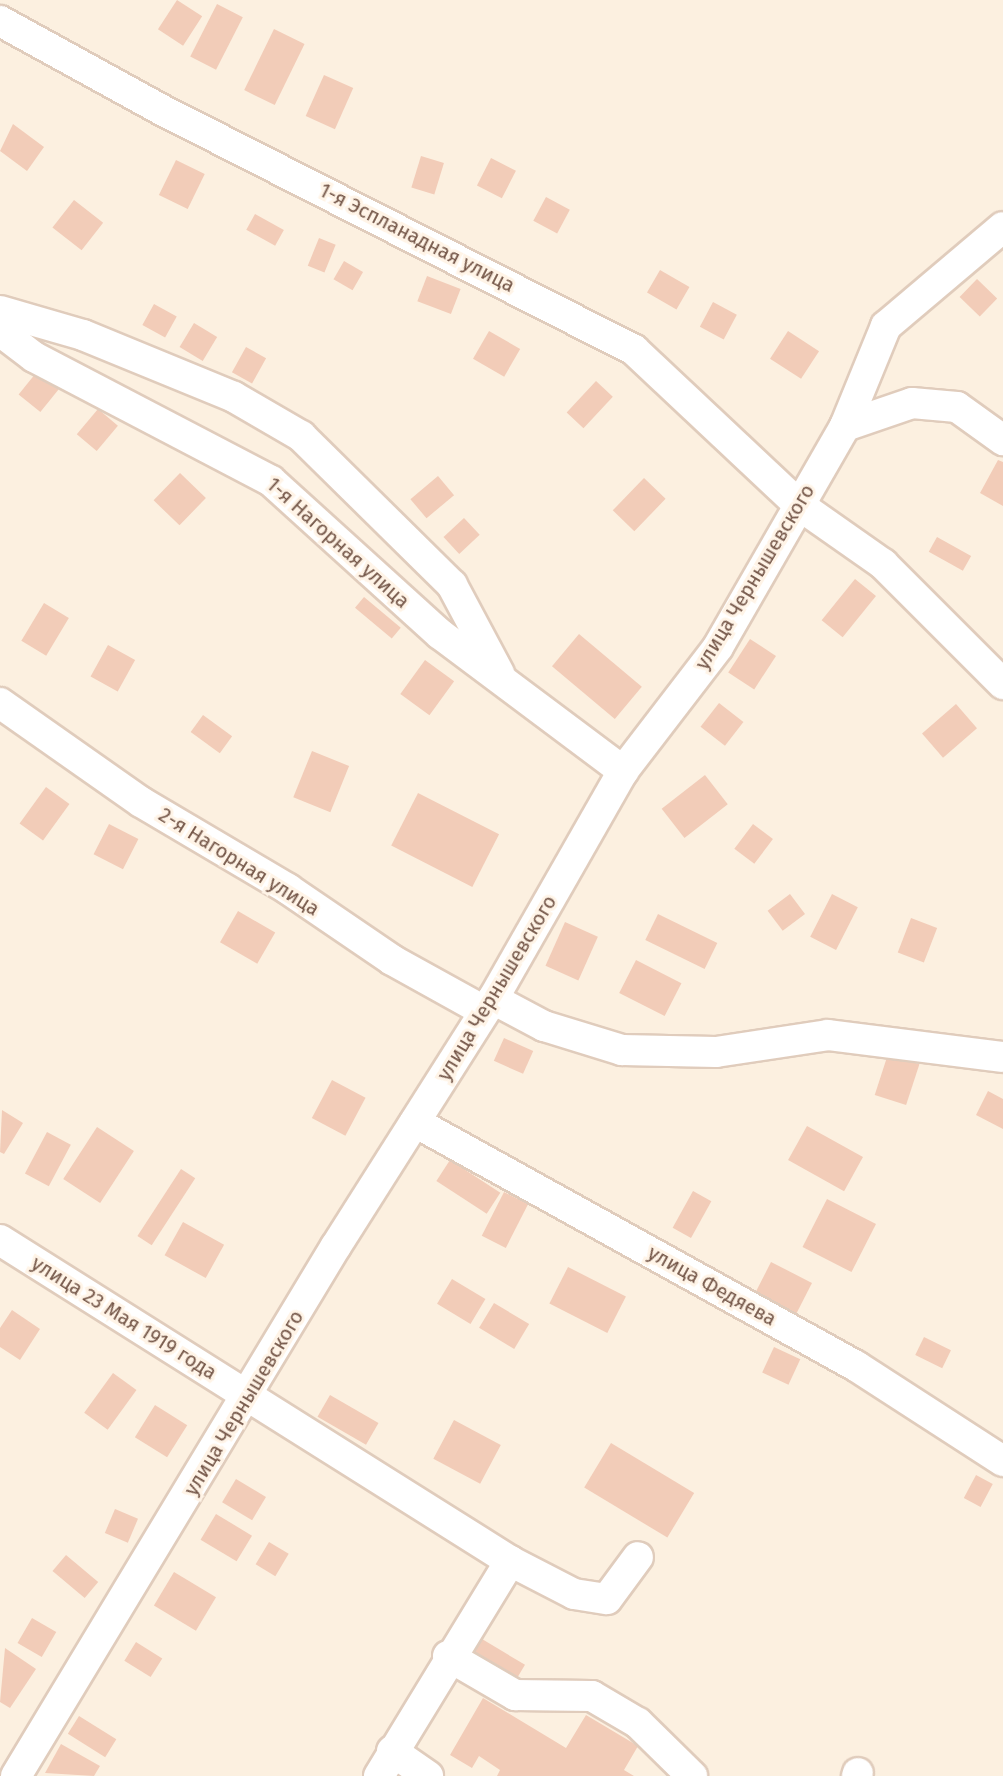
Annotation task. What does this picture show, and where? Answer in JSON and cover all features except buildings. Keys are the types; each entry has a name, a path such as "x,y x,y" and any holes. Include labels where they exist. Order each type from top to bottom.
{"street":[{"name":"1-я Эспланадная улица","path":"2,29 634,350 799,505 883,564 1003,684"},
{"name":"улица Чернышевского","path":"16,1776 415,1122 489,1005 623,771 718,647 845,426 886,326 1003,227"},
{"path":"0,311 83,335 234,397 301,436 452,585 503,681"},
{"name":"1-я Нагорная улица","path":"0,332 34,357 272,480 440,634 623,771"},
{"path":"845,426 912,403 957,407 1003,440"},
{"name":"2-я Нагорная улица","path":"0,703 141,802 288,889 392,960 489,1005 544,1026 622,1050 716,1052 828,1035 1003,1057"},
{"name":"улица Федяева","path":"415,1122 856,1366 1003,1461"},
{"name":"улица 23 Мая 1919 года","path":"0,1240 510,1561 574,1594 607,1599 638,1557"},
{"path":"428,1776 386,1763 448,1656 510,1561"},
{"path":"448,1656 515,1695 592,1696 638,1723 692,1776"}]}
